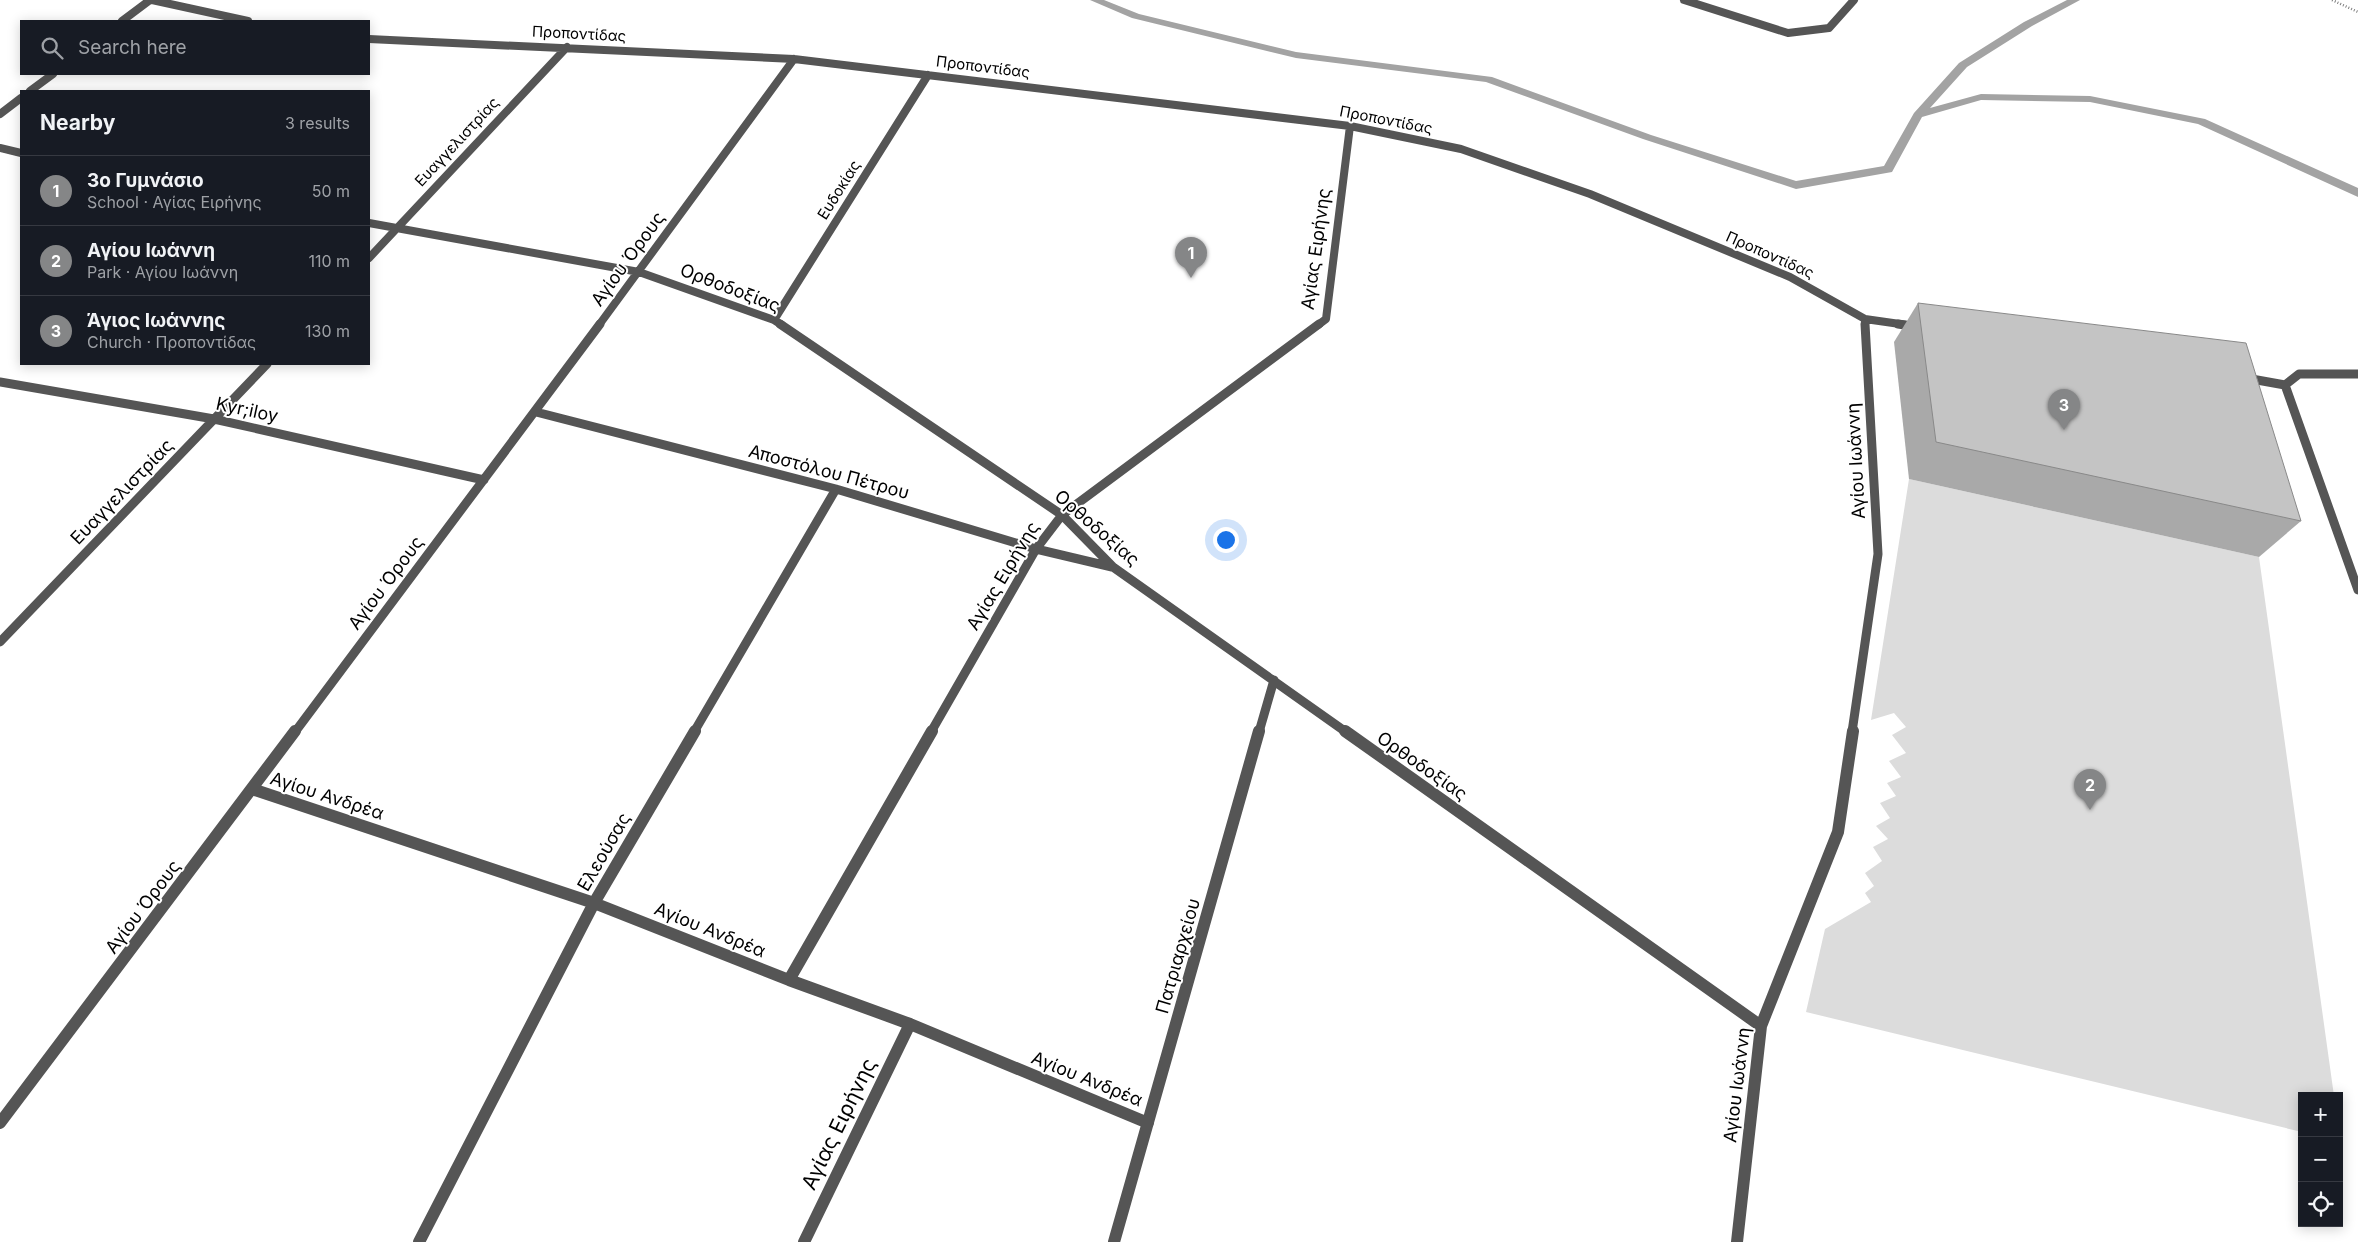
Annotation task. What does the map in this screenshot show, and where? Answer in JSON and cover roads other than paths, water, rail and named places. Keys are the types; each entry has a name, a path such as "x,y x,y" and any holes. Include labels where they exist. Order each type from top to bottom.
{"street":[{"path":"123,20 151,0 243,20"},
{"path":"1684,0 1788,33 1829,28 1854,0"},
{"name":"Προποντίδας","path":"370,39 794,59 1350,126 1461,150 1590,194 1790,277 1865,319 1924,328"},
{"name":"Ευαγγελιστρίας","path":"370,257 567,47"},
{"name":"Αγίου Όρους","path":"0,1123 536,412 794,59"},
{"path":"31,90 52,75"},
{"name":"Ευδοκίας","path":"774,320 928,75"},
{"path":"0,114 20,99"},
{"name":"Αγίας Ειρήνης","path":"788,980 1036,549 1062,515 1326,319 1350,126"},
{"path":"0,148 20,152"},
{"name":"Ορθοδοξίας","path":"370,223 639,272 774,320 1062,515 1113,567 1761,1026"},
{"name":"Αγίου Ιωάννη","path":"1737,1242 1761,1026 1838,832 1878,554 1865,319"},
{"name":"Ευαγγελιστρίας","path":"0,642 266,365"},
{"path":"2236,377 2285,384 2299,374 2358,374"},
{"name":"Kyr;iloy","path":"0,382 214,419 484,480"},
{"path":"2285,384 2358,590"},
{"name":"Αποστόλου Πέτρου","path":"536,412 836,489 1036,549 1113,567"},
{"name":"Ελεούσας","path":"418,1242 594,903 836,489"},
{"name":"Πατριαρχείου","path":"1114,1242 1274,680"},
{"name":"Αγίου Ανδρέα","path":"252,789 594,903 788,980 910,1024 1148,1123"},
{"name":"Αγίας Ειρήνης","path":"804,1242 910,1024"}],"waterway":[{"path":"1095,0 1136,16 1296,55 1488,79 1647,137 1796,185 1888,169 1918,115 1981,97 2090,99 2201,121 2358,193"},
{"path":"1919,114 1963,65 2028,24 2075,0"}],"place":[{"name":"3ο Γυμνάσιο","path":"1191,278"},
{"name":"Άγιος Ιωάννης","path":"2064,430"},
{"name":"Αγίου Ιωάννη","path":"2090,810"}]}
